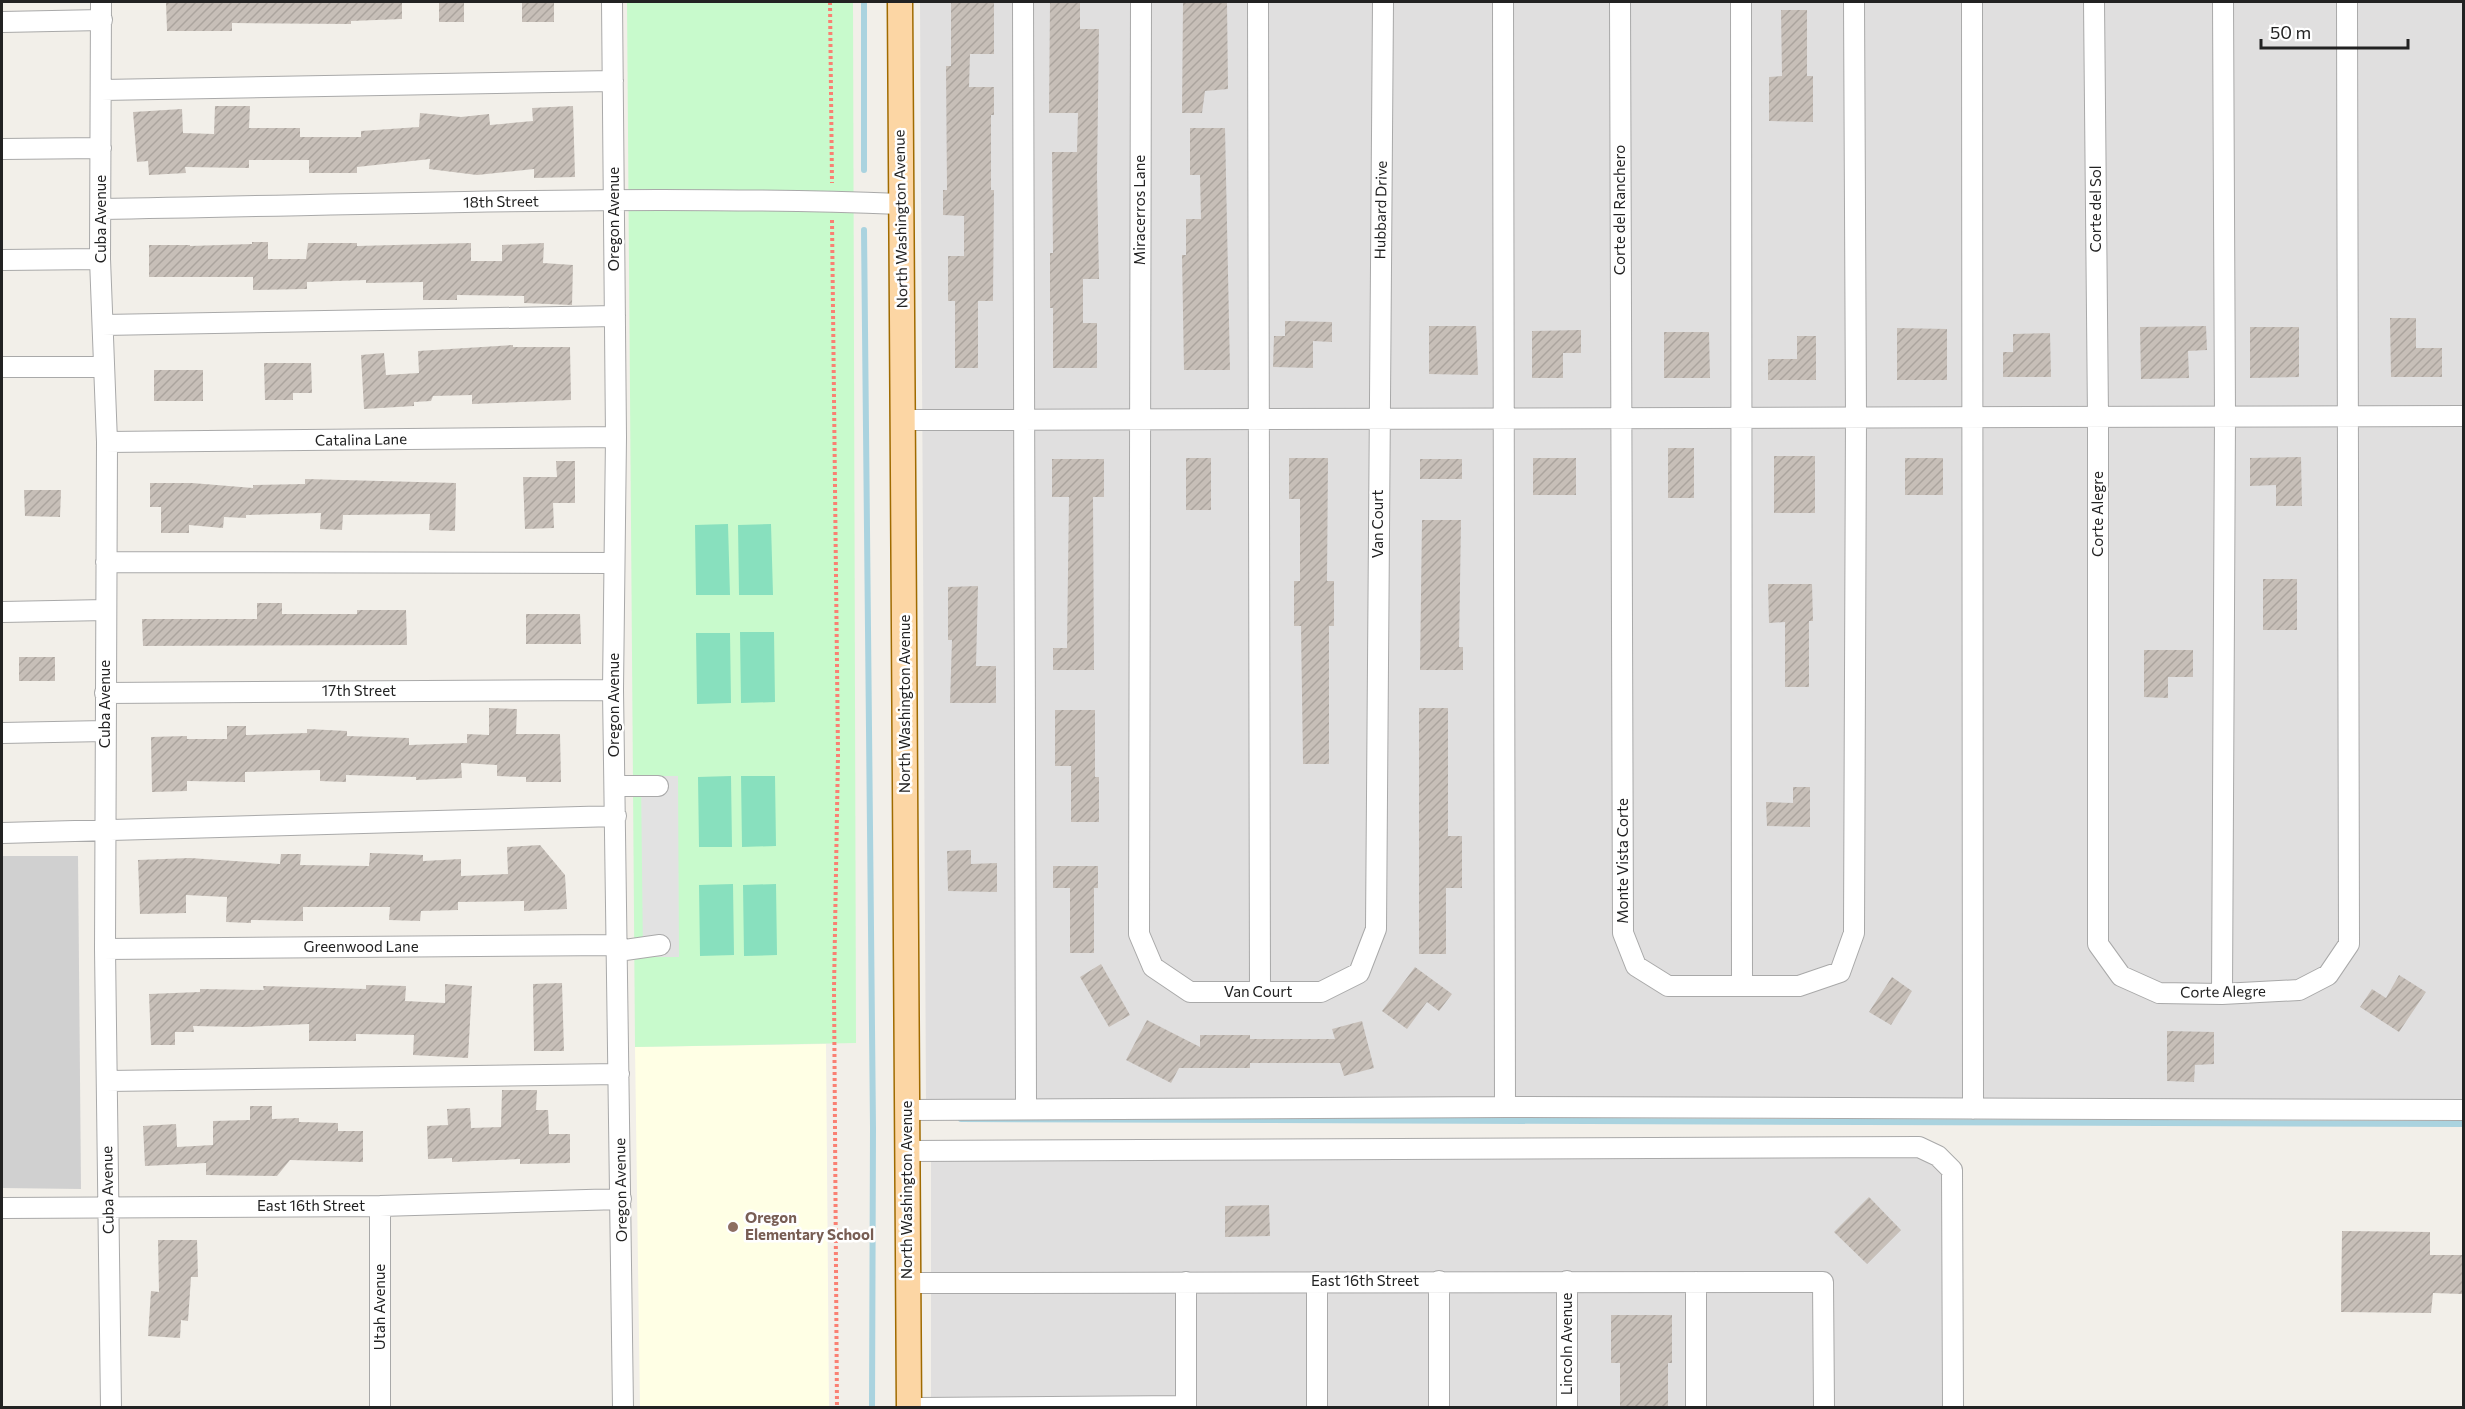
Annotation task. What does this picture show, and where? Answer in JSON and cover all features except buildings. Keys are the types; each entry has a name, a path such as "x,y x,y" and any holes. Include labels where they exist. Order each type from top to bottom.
{"main road":[{"name":"North Washington Avenue","path":"900,2 909,1407"}],"street":[{"name":"Oregon Avenue","path":"612,2 616,437 613,690 623,1407"},
{"path":"1023,2 1026,1108"},
{"name":"Miracerros Lane","path":"1140,419 1141,2"},
{"path":"1258,2 1260,992"},
{"name":"Hubbard Drive","path":"1379,419 1383,2"},
{"path":"1503,2 1505,1107"},
{"name":"Corte del Ranchero","path":"1620,2 1620,418"},
{"path":"1740,2 1742,985"},
{"path":"1854,2 1856,418"},
{"path":"1972,2 1972,1109"},
{"name":"Corte del Sol","path":"2094,2 2098,417"},
{"path":"2222,994 2225,417 2223,2"},
{"path":"2347,2 2347,417"},
{"path":"2,22 101,11"},
{"name":"Cuba Avenue","path":"101,11 100,259 107,442 104,831 111,1407"},
{"path":"102,90 613,81"},
{"path":"2,150 101,148"},
{"name":"18th Street","path":"101,209 614,201 900,204"},
{"path":"2,260 100,259"},
{"path":"103,325 615,316"},
{"path":"2,367 104,367"},
{"path":"904,420 2463,416"},
{"name":"Corte Alegre","path":"2098,417 2098,944 2121,976 2159,993 2222,994 2299,990 2328,975 2349,944 2347,417"},
{"name":"Monte Vista Corte","path":"1620,418 1623,933 1636,966 1668,986 1799,986 1840,972 1854,933 1856,418"},
{"name":"Van Court","path":"1140,419 1140,934 1153,967 1190,992 1321,992 1359,974 1376,929 1379,419"},
{"name":"Catalina Lane","path":"107,442 616,437"},
{"path":"106,562 615,562"},
{"path":"2,612 106,610"},
{"name":"17th Street","path":"105,693 613,690"},
{"path":"2,733 105,731"},
{"path":"615,786 658,786"},
{"path":"2,832 616,816"},
{"name":"Greenwood Lane","path":"105,949 618,948 660,945"},
{"path":"106,1081 620,1074"},
{"path":"907,1110 1505,1107 2463,1110"},
{"path":"907,1151 1919,1148 1938,1156 1952,1170 1953,1407"},
{"name":"East 16th Street","path":"2,1208 381,1206 621,1199"},
{"name":"Utah Avenue","path":"381,1206 381,1407"},
{"path":"1439,1281 1439,1407"},
{"name":"Lincoln Avenue","path":"1567,1281 1567,1407"},
{"name":"East 16th Street","path":"907,1282 1822,1282 1824,1407"},
{"path":"920,1407 1186,1407 1186,1282"},
{"path":"1317,1282 1317,1407"},
{"path":"1696,1282 1696,1407"}],"path":[{"path":"830,2 838,754 834,989 837,1407"}],"shaded area":[{"path":"920,2 2463,2 2463,1102 926,1100"},
{"path":"641,776 678,776 679,957 643,957"},
{"path":"2,856 78,856 81,1189 2,1188"},
{"name":"Oregon Elementary School","path":"826,1044 829,1407 640,1407 635,1047"},
{"path":"1924,1155 1944,1175 1944,1407 931,1407 931,1157"}],"green space":[{"path":"627,2 853,2 856,1043 635,1047"},
{"path":"728,524 730,595 696,595 695,525"},
{"path":"771,524 773,595 739,595 738,525"},
{"path":"740,632 774,632 775,702 741,703"},
{"path":"696,633 730,633 731,703 697,704"},
{"path":"731,776 732,847 699,847 698,777"},
{"path":"741,776 775,776 776,846 742,847"},
{"path":"733,884 734,955 700,956 699,885"},
{"path":"776,884 777,955 744,956 743,885"}],"waterway":[{"path":"864,2 864,170"},
{"path":"864,230 873,1128 872,1408"},
{"path":"961,1119 2464,1124"}],"place":[{"name":"Oregon Elementary School","path":"733,1227"}]}
